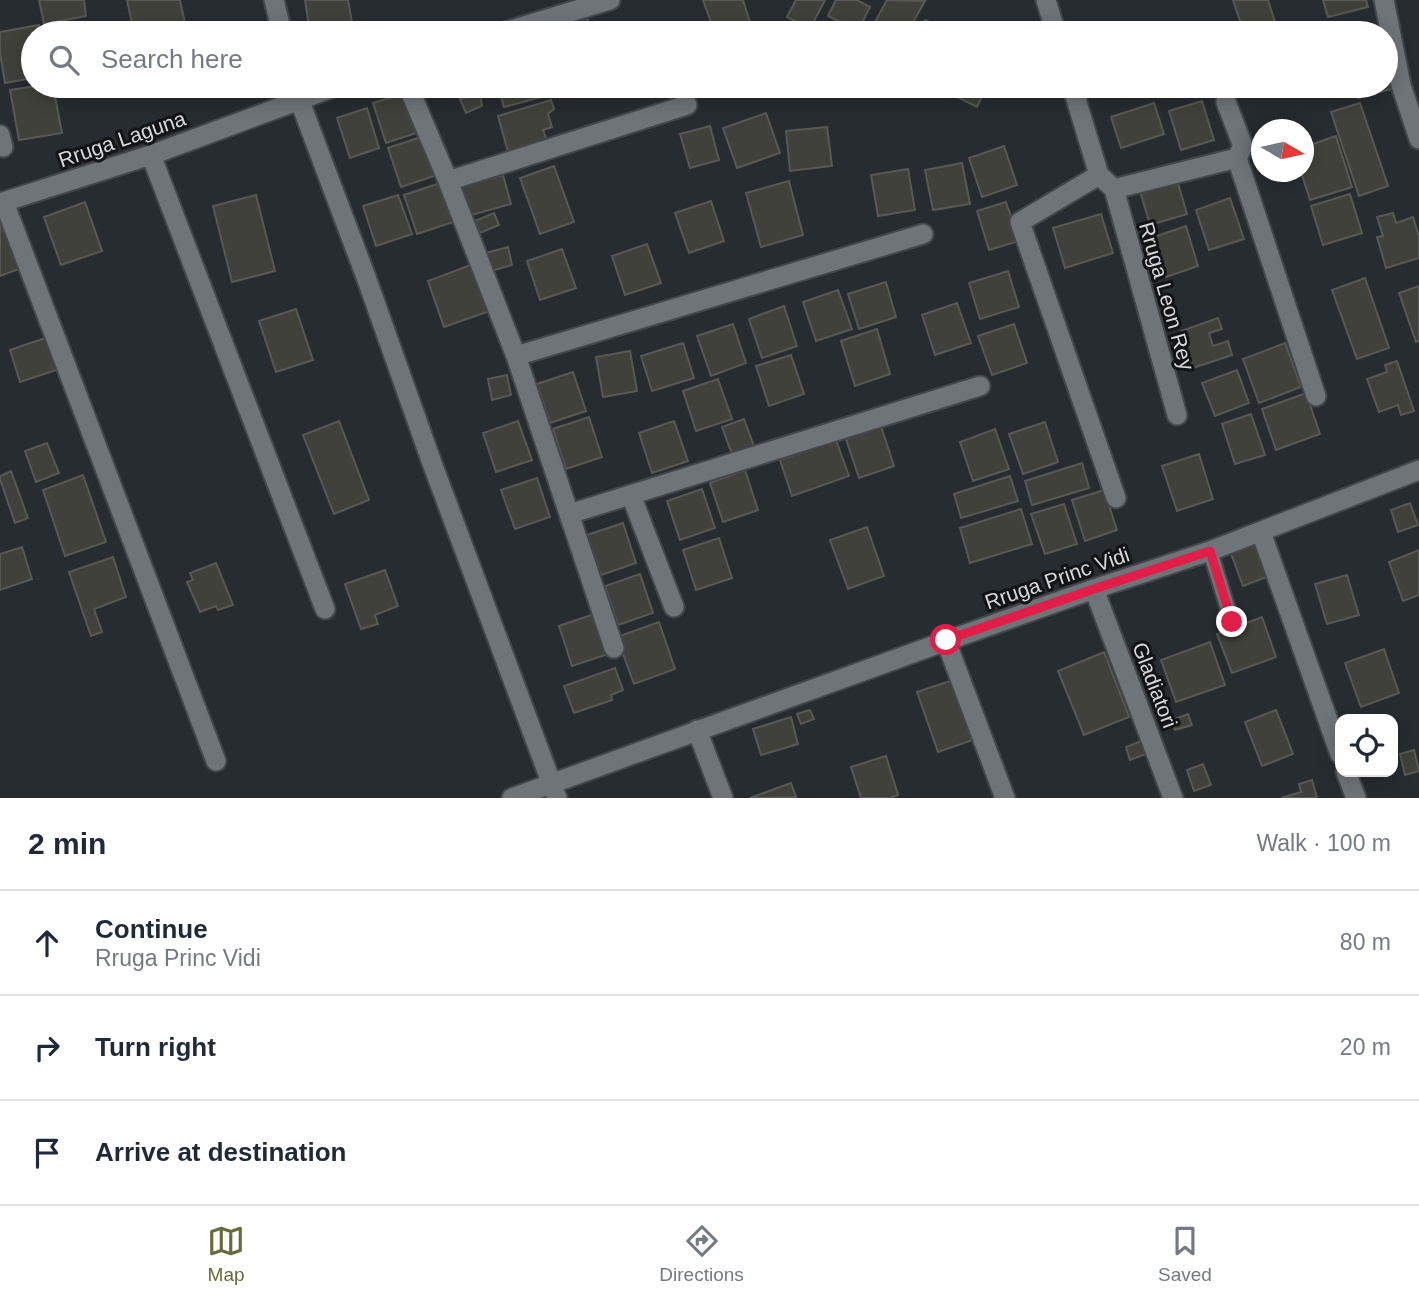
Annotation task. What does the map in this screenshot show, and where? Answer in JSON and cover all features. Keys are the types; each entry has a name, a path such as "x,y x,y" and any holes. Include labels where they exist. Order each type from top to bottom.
{"street":[{"path":"274,0 279,21"},
{"path":"541,21 610,0"},
{"path":"1046,0 1052,21"},
{"path":"1384,0 1388,21"},
{"path":"1398,70 1419,139"},
{"name":"Rruga Laguna","path":"2,203 151,155 283,98"},
{"path":"299,98 436,476 555,791"},
{"path":"413,98 449,181 516,356 614,648"},
{"path":"1076,98 1098,175 1114,189 1237,158"},
{"path":"1226,102 1243,146 1237,158 1316,396"},
{"path":"449,181 687,105"},
{"path":"151,155 325,609"},
{"path":"1098,175 1020,222 1116,498"},
{"name":"Rruga Leon Rey","path":"1114,189 1177,415"},
{"path":"2,203 216,761"},
{"path":"516,356 923,234"},
{"path":"569,513 979,386"},
{"name":"Rruga Princ Vidi","path":"512,798 555,791 697,730 946,640 1210,551 1418,475"},
{"path":"631,495 674,607"},
{"path":"1261,532 1335,740"},
{"name":"Gladiatori","path":"1094,589 1173,798"},
{"path":"946,640 1005,798"},
{"path":"697,730 723,798"},
{"path":"1348,777 1356,798"}],"lane":[{"path":"1210,551 1232,622"}],"building":[{"path":"39,0 84,0 86,16 43,21"},
{"path":"127,0 180,0 184,21 131,21"},
{"path":"305,0 348,0 352,21 308,21"},
{"path":"703,0 743,0 750,21 711,21"},
{"path":"796,0 825,0 814,21 795,21 787,17"},
{"path":"836,0 857,0 870,7 863,21 838,21 828,16"},
{"path":"887,0 925,1 914,21 876,21"},
{"path":"1233,0 1268,0 1275,21 1240,21"},
{"path":"1323,0 1366,0 1368,7 1328,17"},
{"path":"587,17 588,21 569,21"},
{"path":"21,28 21,80 5,83 0,32"},
{"path":"21,88 21,98 55,98 62,133 19,140 10,90"},
{"path":"390,98 404,98 416,133 386,143 373,103"},
{"path":"481,98 482,106 466,113 460,99"},
{"path":"501,98 538,98 504,107"},
{"path":"959,98 981,98 977,107"},
{"path":"551,100 554,109 548,114 552,127 543,130 548,144 509,155 498,116"},
{"path":"1202,101 1214,140 1181,150 1169,111"},
{"path":"1154,103 1164,134 1121,148 1111,117"},
{"path":"1360,103 1388,186 1359,196 1331,112"},
{"path":"367,108 379,148 350,158 337,118"},
{"path":"766,113 780,153 737,168 723,128"},
{"path":"710,126 719,160 690,168 680,134"},
{"path":"827,127 832,166 790,171 786,131"},
{"path":"424,136 437,175 401,187 388,148"},
{"path":"1336,136 1352,187 1310,200 1304,182 1314,182 1314,144"},
{"path":"1004,146 1017,185 982,197 969,158"},
{"path":"962,163 970,204 933,210 925,170"},
{"path":"554,166 574,222 540,234 520,178"},
{"path":"908,169 915,210 878,216 871,175"},
{"path":"503,175 511,204 468,216 460,187"},
{"path":"1177,180 1187,214 1150,225 1140,191"},
{"path":"789,181 803,235 761,247 746,193"},
{"path":"440,183 453,222 417,234 404,195"},
{"path":"1350,194 1362,233 1323,245 1311,206"},
{"path":"256,195 275,271 232,282 213,206"},
{"path":"398,195 412,234 376,246 363,206"},
{"path":"1230,198 1244,239 1209,250 1196,210"},
{"path":"711,201 724,241 689,253 675,213"},
{"path":"85,202 102,251 61,265 44,217"},
{"path":"1006,202 1019,241 989,250 977,211"},
{"path":"494,213 499,225 480,233 475,221"},
{"path":"1393,213 1396,223 1413,217 1419,237 1419,258 1386,268 1377,237 1383,236 1377,217"},
{"path":"1101,214 1113,253 1065,268 1053,228"},
{"path":"5,220 22,268 0,276 0,222"},
{"path":"1186,226 1198,266 1166,277 1154,237"},
{"path":"647,244 661,283 625,295 612,256"},
{"path":"508,247 512,265 491,271 486,253"},
{"path":"562,249 576,288 540,300 527,261"},
{"path":"473,264 490,311 444,327 428,281"},
{"path":"1008,271 1019,307 980,319 969,283"},
{"path":"1365,278 1389,348 1357,359 1332,290"},
{"path":"886,282 896,317 859,329 848,294"},
{"path":"1419,286 1419,341 1416,342 1399,293"},
{"path":"838,290 852,329 816,341 803,302"},
{"path":"957,303 971,343 935,355 922,315"},
{"path":"784,306 797,346 762,358 749,319"},
{"path":"296,309 313,360 276,372 259,321"},
{"path":"1218,318 1222,329 1209,333 1213,346 1228,341 1232,355 1193,368 1181,331"},
{"path":"733,324 746,363 711,376 697,336"},
{"path":"1014,324 1027,363 992,375 978,336"},
{"path":"877,329 890,374 855,386 841,341"},
{"path":"48,337 59,369 20,382 10,350"},
{"path":"683,343 694,378 652,391 641,356"},
{"path":"1285,343 1301,387 1259,403 1243,359"},
{"path":"630,351 637,391 603,397 596,357"},
{"path":"791,355 804,394 769,406 756,366"},
{"path":"1397,361 1414,411 1401,415 1398,405 1379,412 1367,379 1387,372 1385,365"},
{"path":"1237,370 1249,403 1215,416 1202,383"},
{"path":"573,372 586,411 550,423 537,384"},
{"path":"507,375 511,395 492,400 488,379"},
{"path":"718,379 732,419 696,431 683,391"},
{"path":"1306,393 1320,434 1276,450 1262,409"},
{"path":"1251,414 1265,455 1235,464 1222,424"},
{"path":"589,417 602,457 566,469 553,429"},
{"path":"744,419 755,449 733,457 722,427"},
{"path":"339,421 369,500 334,514 303,435"},
{"path":"518,421 532,460 496,472 483,433"},
{"path":"674,421 688,461 652,473 639,433"},
{"path":"1045,422 1058,462 1023,474 1009,434"},
{"path":"881,426 894,466 859,478 846,439"},
{"path":"995,429 1009,469 973,481 960,442"},
{"path":"836,440 849,476 792,496 780,460"},
{"path":"47,443 59,473 36,482 25,451"},
{"path":"1199,454 1213,499 1177,511 1162,466"},
{"path":"1082,463 1089,488 1032,505 1025,481"},
{"path":"745,470 758,510 723,522 710,483"},
{"path":"11,471 28,518 15,523 0,479 0,476"},
{"path":"83,475 106,542 65,556 43,490"},
{"path":"1010,476 1018,501 961,518 954,494"},
{"path":"537,478 550,517 515,529 501,490"},
{"path":"702,489 715,528 680,540 667,501"},
{"path":"1104,490 1117,530 1085,541 1072,500"},
{"path":"1410,503 1418,525 1398,532 1391,510"},
{"path":"1064,504 1077,544 1045,554 1031,514"},
{"path":"1021,509 1032,544 970,563 960,528"},
{"path":"623,523 636,563 601,575 587,535"},
{"path":"867,527 884,576 848,589 830,540"},
{"path":"1259,537 1272,575 1243,586 1229,548"},
{"path":"719,538 732,578 696,590 683,550"},
{"path":"22,547 32,579 0,590 0,554"},
{"path":"1419,550 1419,595 1403,601 1389,562"},
{"path":"113,557 126,597 94,609 102,632 91,636 69,572"},
{"path":"216,563 233,605 218,610 216,606 200,612 187,582 193,580 190,573"},
{"path":"385,570 398,606 375,615 378,624 361,629 345,584"},
{"path":"640,574 653,613 618,625 605,586"},
{"path":"1347,575 1359,615 1327,624 1315,584"},
{"path":"594,614 608,654 572,666 559,626"},
{"path":"1262,617 1276,657 1232,673 1217,634"},
{"path":"659,622 675,669 634,684 617,637"},
{"path":"1210,642 1225,685 1176,702 1161,660"},
{"path":"1384,649 1399,693 1361,707 1345,663"},
{"path":"1104,652 1129,717 1084,735 1058,671"},
{"path":"615,668 623,690 611,695 612,700 574,713 564,686"},
{"path":"953,680 973,740 938,752 917,692"},
{"path":"810,710 814,719 801,724 797,714"},
{"path":"1276,710 1293,754 1262,766 1245,722"},
{"path":"1188,714 1192,725 1175,730 1172,720"},
{"path":"791,717 798,744 761,755 753,729"},
{"path":"1141,741 1146,754 1130,760 1126,747"},
{"path":"1414,750 1419,771 1405,775 1400,754"},
{"path":"886,756 898,795 890,798 861,798 851,767"},
{"path":"1203,764 1211,785 1194,791 1187,770"},
{"path":"1312,780 1317,798 1281,798 1301,792 1299,784"},
{"path":"791,783 796,797 750,798"}],"route":[{"path":"946,640 1210,551 1232,622"}]}
